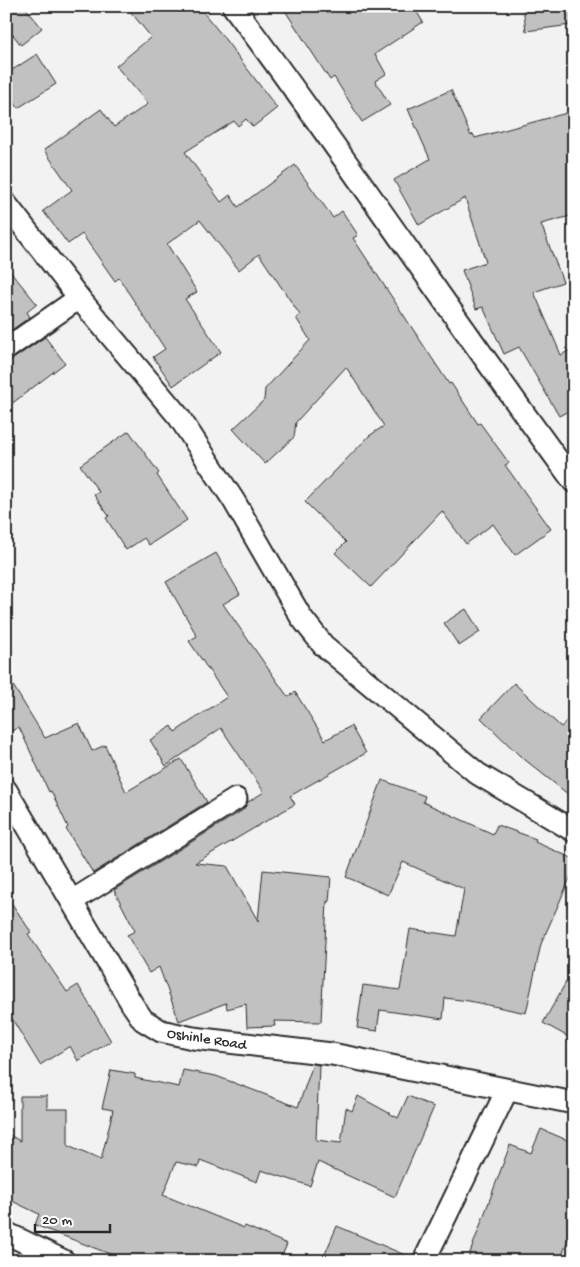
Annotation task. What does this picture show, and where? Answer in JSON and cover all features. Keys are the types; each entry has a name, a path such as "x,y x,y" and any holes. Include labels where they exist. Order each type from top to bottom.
{"street":[{"path":"233,6 287,78 502,385 574,482"},
{"path":"6,204 79,298 179,418 234,500 301,617 323,645 478,774 574,831"},
{"path":"6,349 79,298"},
{"name":"Oshinle Road","path":"6,790 143,1020 162,1031 193,1038 332,1054 574,1103"},
{"path":"72,901 236,799"},
{"path":"424,1261 507,1090"},
{"path":"6,1233 64,1261"}],"building":[{"path":"6,6 24,6 42,28 21,45 6,26"},
{"path":"126,6 198,6 221,34 277,108 253,127 246,119 238,126 234,121 185,152 221,202 230,195 238,207 295,165 333,218 342,211 358,235 353,238 418,337 449,384 451,383 478,424 480,423 509,463 505,465 551,529 515,555 493,524 466,544 442,511 371,587 335,553 346,542 305,502 369,436 384,426 346,367 296,422 294,437 265,464 233,429 264,400 265,389 310,340 296,318 300,315 259,254 239,270 200,220 167,244 197,292 185,299 221,352 173,386 153,357 165,349 119,278 115,281 82,234 68,244 43,211 72,190 44,150 101,109 114,127 148,104 116,66 151,37"},
{"path":"282,6 413,6 423,22 375,54 386,74 375,81 390,105 362,122 334,77 330,80"},
{"path":"523,6 570,6 571,25 526,31"},
{"path":"37,54 56,84 18,108 6,90 6,74"},
{"path":"451,90 471,136 473,134 475,138 574,111 574,215 541,224 563,282 534,292 561,355 574,348 574,408 559,416 519,347 504,354 483,307 476,309 462,270 486,262 465,198 419,225 394,180 430,159 408,109"},
{"path":"6,266 37,304 27,312 30,317 6,334"},
{"path":"45,337 65,363 6,408 6,361 13,359"},
{"path":"129,431 159,473 157,475 187,520 149,545 144,538 126,550 106,518 109,516 94,495 99,492 80,465"},
{"path":"216,553 240,594 223,604 288,697 295,692 325,740 351,726 366,753 290,796 295,804 195,863 227,866 258,921 263,870 331,877 329,902 327,901 321,1022 274,1021 275,1026 247,1027 246,1004 227,1009 226,1003 179,1021 159,967 149,973 127,935 135,931 114,890 243,810 248,802 264,792 221,728 166,766 150,740 172,726 175,732 227,697 189,641 197,636 166,582"},
{"path":"466,609 480,632 459,646 444,623"},
{"path":"6,674 45,738 79,723 92,751 105,745 126,792 181,759 207,802 93,873 66,829 68,827 51,791 49,792 19,727 6,734"},
{"path":"514,683 561,727 574,712 574,799 519,755 481,718"},
{"path":"382,780 425,796 423,802 493,834 497,825 536,839 535,842 574,859 574,869 541,944 526,1013 445,998 443,1019 380,1010 377,1031 357,1028 363,985 400,990 410,929 456,936 464,889 403,862 388,895 346,877"},
{"path":"6,895 31,932 28,934 67,992 78,985 111,1041 78,1061 70,1046 40,1065 6,1009"},
{"path":"574,968 574,1040 543,1023"},
{"path":"313,1064 319,1065 316,1140 341,1143 346,1108 352,1111 358,1096 398,1118 408,1096 434,1107 395,1197 318,1162 310,1186 261,1170 257,1182 200,1160 199,1167 176,1162 163,1195 287,1244 280,1261 128,1261 35,1225 39,1214 6,1198 6,1133 20,1141 20,1096 47,1096 47,1109 68,1109 68,1146 101,1160 113,1110 102,1108 111,1070 135,1074 135,1078 179,1087 183,1070 216,1076 298,1107"},
{"path":"541,1129 574,1143 574,1224 560,1261 467,1261 510,1145 531,1153"},
{"path":"337,1226 412,1258 412,1261 322,1261"}]}
